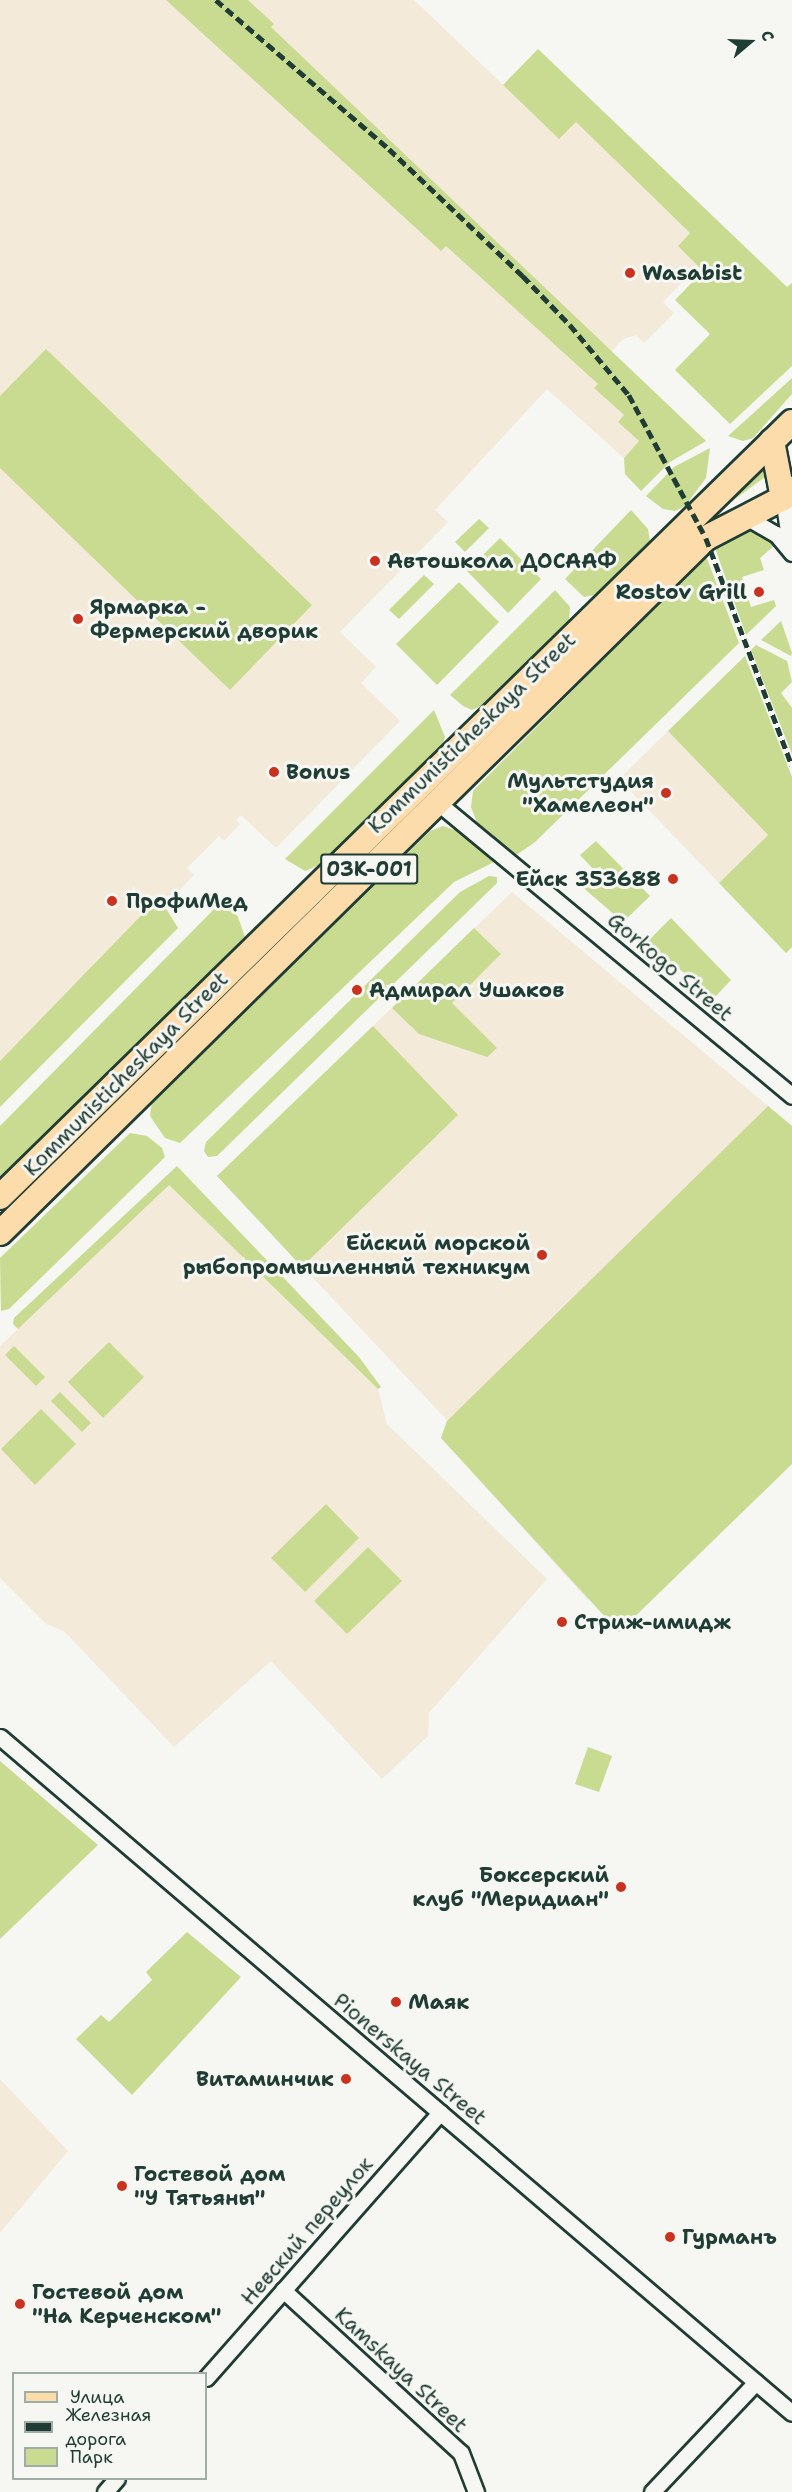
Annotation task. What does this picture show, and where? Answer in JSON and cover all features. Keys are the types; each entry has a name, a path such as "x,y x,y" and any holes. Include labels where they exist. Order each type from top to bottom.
{"main road":[{"name":"Kommunisticheskaya Street","path":"0,1197 792,422"},
{"path":"772,441 787,493"},
{"name":"Kommunisticheskaya Street","path":"0,1233 706,538 787,493"}],"street":[{"path":"787,493 792,553"},
{"path":"746,517 776,534 792,553"},
{"name":"Gorkogo Street","path":"437,802 792,1096"},
{"name":"Pionerskaya Street","path":"0,1737 792,2413"},
{"name":"Невский переулок","path":"207,2377 440,2113"},
{"name":"Kamskaya Street","path":"283,2290 461,2453 476,2492"},
{"path":"652,2492 756,2382"},
{"path":"105,2492 115,2480"}],"shaded area":[{"path":"0,0 166,0 441,251 446,246 598,384 595,389 624,415 618,422 639,441 624,458 547,389 435,510 448,522 340,632 376,667 361,683 400,721 276,848 241,815 236,820 240,824 224,841 219,836 187,868 194,875 167,904 159,897 0,1061"},
{"path":"248,0 414,0 559,138 576,122 690,233 678,246 698,266 663,302 674,313 644,343 636,335 623,339 611,352 271,27 273,24"},
{"path":"668,731 768,835 719,883 619,779"},
{"name":"Ейский морской рыбопромышленный техникум","path":"512,892 792,1126 588,1600 441,1438 447,1420 217,1176"},
{"path":"169,1185 378,1389 387,1424 547,1579 429,1713 428,1736 382,1779 271,1661 174,1747 64,1631 46,1624 0,1578 0,1346"},
{"path":"0,2079 68,2151 0,2233"}],"green space":[{"path":"166,0 248,0 274,24 271,27 706,441 670,462 641,491 625,474 624,458 639,441 618,422 624,415 594,388 598,384 446,246 441,251"},
{"path":"538,49 787,287 792,283 792,366 730,424 675,370 710,334 675,300 703,271 678,246 690,233 576,122 559,139 503,85"},
{"path":"46,349 312,605 230,690 0,468 0,396"},
{"path":"792,378 792,394 753,438 743,441 728,436"},
{"path":"710,448 706,478 685,506 675,511 663,509 646,496 674,467"},
{"path":"765,461 769,474 716,513"},
{"path":"631,510 648,529 650,542 598,594 584,597 565,579"},
{"path":"479,519 489,528 465,552 455,542"},
{"path":"747,530 763,534 775,545 760,558 764,570 742,577 751,607 774,600 776,606 746,635 715,548 735,532"},
{"path":"500,538 541,579 508,613 467,571"},
{"path":"706,556 739,643 535,842 515,856 478,825 471,807 473,791"},
{"path":"424,575 434,584 399,619 389,610"},
{"path":"459,582 499,622 437,685 396,644"},
{"path":"555,590 570,607 569,620 481,706 472,710 450,695"},
{"path":"781,621 792,653 791,656 761,640"},
{"path":"756,645 787,661 792,682 781,693 792,708 792,754 751,650"},
{"path":"745,656 792,777 792,947 786,953 719,883 768,835 668,731"},
{"path":"434,710 445,737 443,743 324,863 305,871 285,859"},
{"path":"443,826 457,831 494,862 454,882 180,1143 165,1138 150,1116 152,1100 430,831"},
{"path":"596,841 650,896 623,922 580,885 595,871 580,855"},
{"path":"489,876 497,877 497,883 217,1156 208,1157 204,1151 206,1142 460,892"},
{"path":"159,897 178,928 0,1107 0,1061"},
{"path":"224,899 238,917 245,937 0,1178 0,1126"},
{"path":"671,918 731,980 714,998 647,942"},
{"path":"474,928 501,954 452,1003 497,1048 487,1057 419,1034 392,1008"},
{"path":"373,1026 458,1115 302,1267 217,1176"},
{"path":"768,1106 792,1126 792,1464 619,1632 441,1438 447,1421"},
{"path":"130,1133 147,1136 162,1148 165,1157 9,1309 1,1311 0,1258"},
{"path":"177,1166 359,1357 381,1387 378,1389 169,1185 18,1329 13,1324 14,1318"},
{"path":"109,1342 144,1377 103,1418 68,1382"},
{"path":"14,1346 45,1377 36,1386 5,1355"},
{"path":"60,1392 91,1423 82,1432 51,1401"},
{"path":"41,1409 76,1444 35,1485 1,1449"},
{"path":"326,1504 359,1538 305,1592 271,1558"},
{"path":"368,1547 402,1581 347,1634 314,1601"},
{"path":"588,1747 612,1756 599,1792 575,1784"},
{"path":"0,1761 98,1845 0,1939"},
{"path":"187,1932 241,1977 132,2095 76,2039 101,2015 109,2022 152,1980 146,1972"}],"railway":[{"path":"216,0 389,149 523,276 570,325 629,395 706,538 792,765"}],"place":[{"name":"Wasabist","path":"630,273"},
{"name":"Автошкола ДОСААФ","path":"375,561"},
{"name":"Rostov Grill","path":"759,592"},
{"name":"Ярмарка - Фермерский дворик","path":"78,619"},
{"name":"Bonus","path":"274,772"},
{"name":"Мультстудия \"Хамелеон\"","path":"666,793"},
{"name":"Ейск 353688","path":"673,879"},
{"name":"ПрофиМед","path":"112,901"},
{"name":"Адмирал Ушаков","path":"357,990"},
{"name":"Ейский морской рыбопромышленный техникум","path":"542,1255"},
{"name":"Стриж-имидж","path":"562,1622"},
{"name":"Боксерский клуб \"Меридиан\"","path":"621,1887"},
{"name":"Маяк","path":"396,2002"},
{"name":"Витаминчик","path":"346,2079"},
{"name":"Гостевой дом \"У Тятьяны\"","path":"122,2186"},
{"name":"Гурманъ","path":"670,2237"},
{"name":"Гостевой дом \"На Керченском\"","path":"20,2304"}]}
